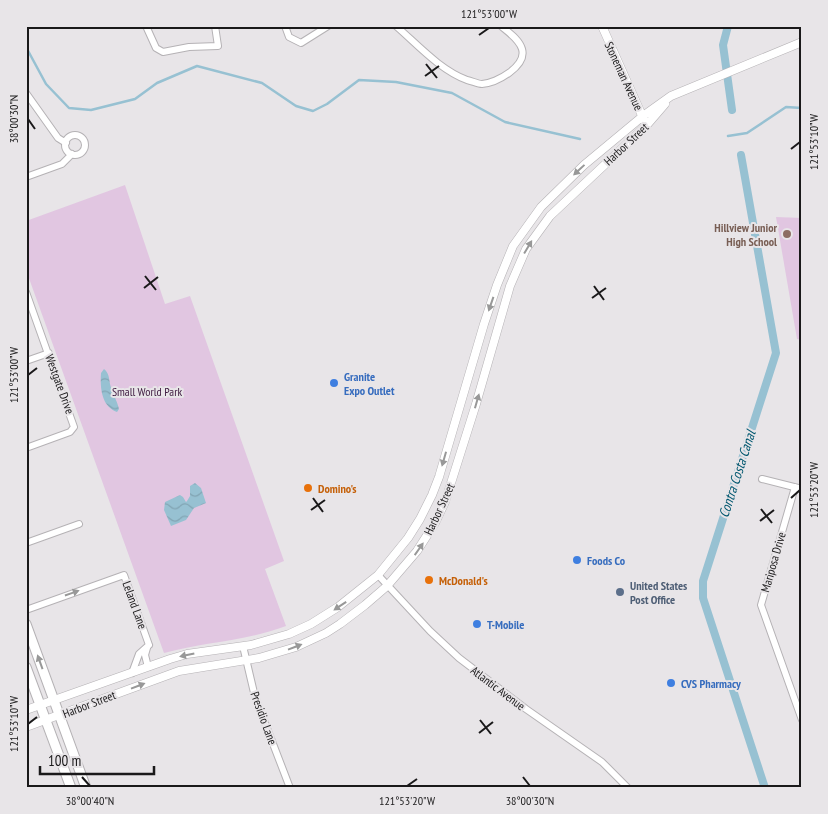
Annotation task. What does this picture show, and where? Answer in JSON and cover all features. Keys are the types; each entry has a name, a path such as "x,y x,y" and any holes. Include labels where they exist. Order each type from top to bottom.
{"main road":[{"path":"26,624 86,788"},
{"path":"26,666 71,788"}],"street":[{"path":"146,26 156,48 163,52 190,47 218,46 215,26"},
{"path":"285,26 289,37 301,43 328,26"},
{"path":"396,26 448,71 482,84 493,81 512,70 519,65 522,57 522,48 513,36 501,26"},
{"name":"Stoneman Avenue","path":"602,26 646,126"},
{"name":"Harbor Street","path":"26,710 187,654 243,646 276,638 311,624 347,601 378,575 401,549 427,506 439,477 497,285 513,246 541,206 584,165 642,116 672,96 802,42"},
{"path":"26,93 58,138 66,143"},
{"name":"Harbor Street","path":"26,727 179,671 246,661 287,650 326,632 365,605 387,586 410,561 440,514 452,481 510,286 526,249 550,216 646,126 672,96"},
{"path":"26,177 62,164 72,154 81,153 85,148 81,137 74,136 69,138 66,143 67,150 72,154"},
{"name":"Westgate Drive","path":"26,292 49,353 73,428 70,432 26,448"},
{"path":"26,361 49,353"},
{"path":"439,477 452,481"},
{"path":"762,479 798,488"},
{"name":"Mariposa Drive","path":"798,488 761,606 802,720"},
{"path":"26,543 79,524"},
{"name":"Leland Lane","path":"26,610 124,575 149,644 139,654 132,673"},
{"name":"Atlantic Avenue","path":"378,575 430,631 459,658 526,709 602,762 628,788"},
{"path":"148,667 145,655 149,644"},
{"name":"Presidio Lane","path":"243,646 255,697 290,788"}],"green space":[{"name":"Small World Park","path":"125,185 165,304 190,296 284,561 265,569 286,626 256,635 164,653 26,270 26,221"},
{"path":"776,217 802,218 802,340 797,339"}],"water":[{"path":"104,369 108,374 119,409 117,412 108,405 103,396 101,373"},
{"path":"195,483 201,488 206,503 194,508 186,520 171,526 164,510 165,502 180,495 186,502 190,496 190,486"}],"waterway":[{"name":"Contra Costa Canal","path":"728,26 723,45 732,110"},
{"path":"26,47 46,84 69,108 91,110 135,99 157,83 197,66 262,83 296,106 313,111 327,104 359,80 396,82 452,93 505,122 580,139"},
{"path":"728,136 747,133 786,107 802,108"},
{"name":"Contra Costa Canal","path":"741,155 776,353 703,581 703,598 765,788"}],"place":[{"name":"Hillview Junior High School","path":"787,234"},
{"name":"Granite Expo Outlet","path":"334,383"},
{"name":"Domino's","path":"308,488"},
{"name":"Foods Co","path":"577,560"},
{"name":"McDonald's","path":"429,580"},
{"name":"United States Post Office","path":"620,592"},
{"name":"T-Mobile","path":"477,624"},
{"name":"CVS Pharmacy","path":"671,683"}]}
